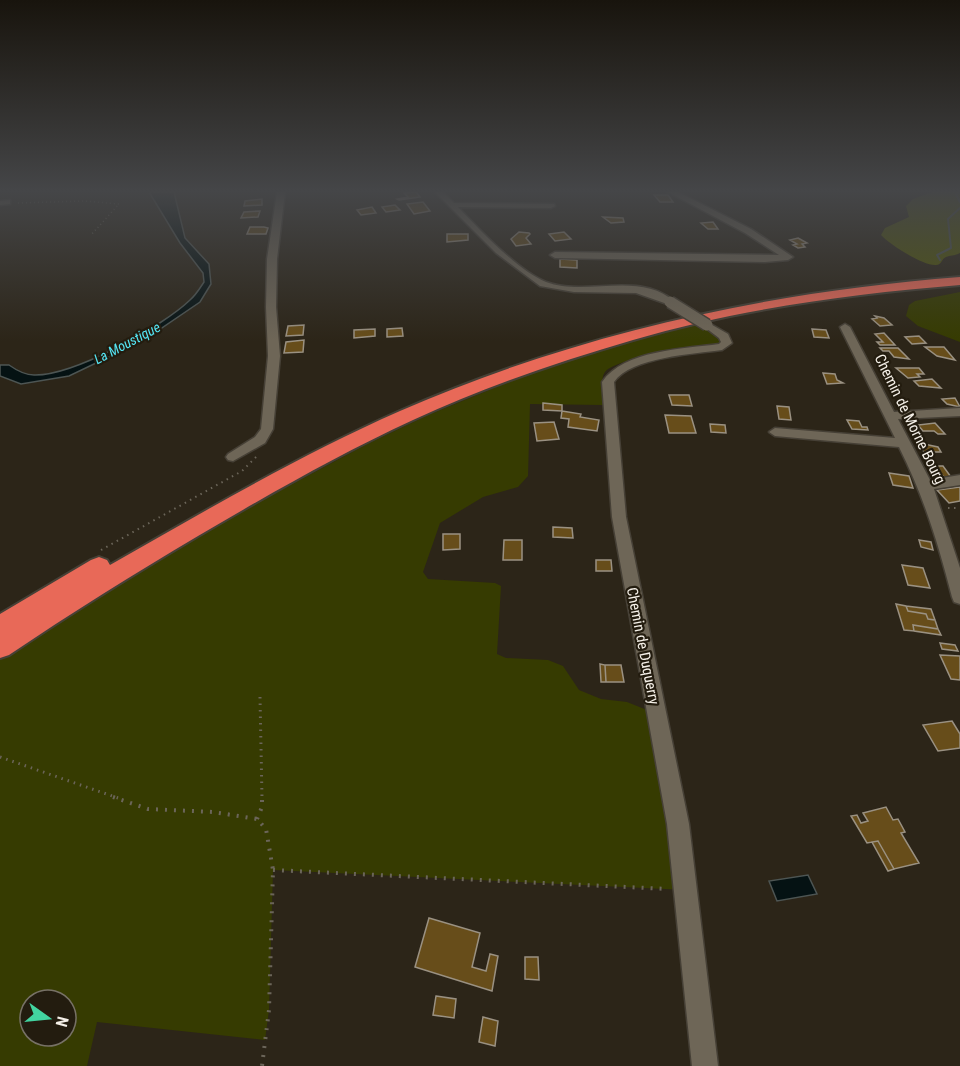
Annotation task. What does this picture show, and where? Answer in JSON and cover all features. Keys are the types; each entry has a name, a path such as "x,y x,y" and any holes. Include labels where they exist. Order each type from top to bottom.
{"highway":[{"path":"0,627 132,546 261,475 361,425 430,394 509,363 628,326 737,301 867,282 960,274"},
{"path":"0,647 138,560 256,493 352,442 436,403 519,370 663,326 743,308 873,288 960,281"}],"street":[{"path":"232,457 260,440 267,429 274,356 271,307 274,242"},
{"name":"Chemin de Duquerry","path":"492,242 523,271 540,282 564,287 624,287 650,292 724,336 727,343 722,347 636,362 617,369 610,375 608,382 619,517 678,824 705,1066"},
{"path":"555,255 765,259 788,257 765,242"},
{"name":"Chemin de Morne Bourg","path":"845,327 926,486 940,524 960,597"},
{"path":"890,416 960,412"},
{"path":"775,432 904,443"},
{"path":"926,486 960,480"}],"path":[{"path":"96,553 242,471 258,455 260,440"},
{"path":"257,819 262,807 260,697"},
{"path":"0,757 148,809 213,812 257,819 266,829 273,870 269,1010 262,1066"},
{"path":"273,870 686,890"}],"green space":[{"path":"889,242 960,242 960,253 946,257 936,265 923,262"},
{"path":"960,292 960,342 918,326 906,316 909,305 915,301"},
{"path":"696,324 720,338 719,344 641,357 613,366 603,375 603,405 530,404 528,476 518,487 483,497 440,523 423,572 428,579 495,583 501,586 497,654 506,658 548,660 563,666 579,690 601,699 627,702 657,714 686,890 273,870 269,1010 265,1040 97,1022 87,1066 0,1066 0,659 225,520 367,444 428,415 568,358"}],"water":[{"name":"La Moustique","path":"188,242 209,264 211,284 200,302 144,340 69,376 21,384 0,376 0,365 9,365 21,372 34,375 71,368 139,336 177,311 196,294 204,282 203,273 180,243"},
{"path":"808,875 817,894 777,901 769,881"}],"building":[{"path":"513,242 529,242 531,244 516,246"},
{"path":"793,242 807,243 802,244 805,247 798,248 793,245 797,244"},
{"path":"560,259 577,260 577,268 560,267"},
{"path":"875,316 884,318 892,325 880,326 872,319 877,318"},
{"path":"304,325 303,335 286,336 288,326"},
{"path":"402,328 403,336 387,337 387,329"},
{"path":"375,329 375,336 354,338 354,330"},
{"path":"812,329 826,330 829,338 814,337"},
{"path":"884,333 895,345 880,345 877,342 883,342 875,334"},
{"path":"919,336 926,343 912,344 905,337"},
{"path":"304,340 303,352 284,353 286,342"},
{"path":"925,347 944,347 955,360 937,356"},
{"path":"880,348 898,348 909,359 894,357 889,351 883,351"},
{"path":"896,368 919,368 924,374 917,374 920,377 908,378"},
{"path":"823,373 835,374 837,380 843,383 827,384"},
{"path":"932,379 941,388 919,386 914,381"},
{"path":"669,395 689,395 692,406 672,405"},
{"path":"955,398 960,407 947,404 942,399"},
{"path":"543,403 562,405 562,411 543,410"},
{"path":"777,406 789,407 791,420 779,419"},
{"path":"562,411 599,420 597,431 568,427 569,419 561,418"},
{"path":"665,415 691,416 696,433 669,433"},
{"path":"847,420 859,421 862,427 867,427 868,430 852,429"},
{"path":"554,422 559,439 537,441 534,423"},
{"path":"935,423 945,434 923,431 918,425"},
{"path":"710,424 725,425 726,433 711,432"},
{"path":"919,443 938,447 941,452 924,452"},
{"path":"937,466 943,466 951,477 936,474 932,470 939,469"},
{"path":"889,473 909,476 913,488 893,485"},
{"path":"960,487 960,501 949,503 937,490"},
{"path":"553,527 572,528 573,538 553,537"},
{"path":"443,534 460,534 460,549 443,550"},
{"path":"504,540 522,540 522,560 503,560"},
{"path":"919,540 931,542 933,550 921,547"},
{"path":"596,560 611,560 612,571 596,571"},
{"path":"902,565 923,568 930,588 908,585"},
{"path":"896,604 906,606 908,611 926,614 928,619 935,620 938,629 913,625 914,631 904,630"},
{"path":"906,606 931,609 935,620 928,619 926,614 908,611"},
{"path":"913,625 938,629 941,635 914,631"},
{"path":"940,643 955,645 958,651 942,649"},
{"path":"940,655 960,656 960,680 951,679"},
{"path":"600,664 605,665 606,682 601,682"},
{"path":"605,665 621,665 624,682 606,682"},
{"path":"952,721 960,734 960,748 938,751 923,725"},
{"path":"886,807 893,820 898,819 905,832 901,833 919,863 894,869 878,841 867,843 851,816 857,815 861,823 868,821 863,813"},
{"path":"878,841 894,869 888,871 872,842"},
{"path":"429,918 480,933 472,967 486,971 490,954 498,956 492,991 415,967"},
{"path":"525,957 538,957 539,980 525,979"},
{"path":"436,996 456,999 454,1018 433,1015"},
{"path":"483,1017 498,1021 495,1046 479,1042"}],"waterway":[{"path":"940,260 937,255 951,248 950,242"}]}
